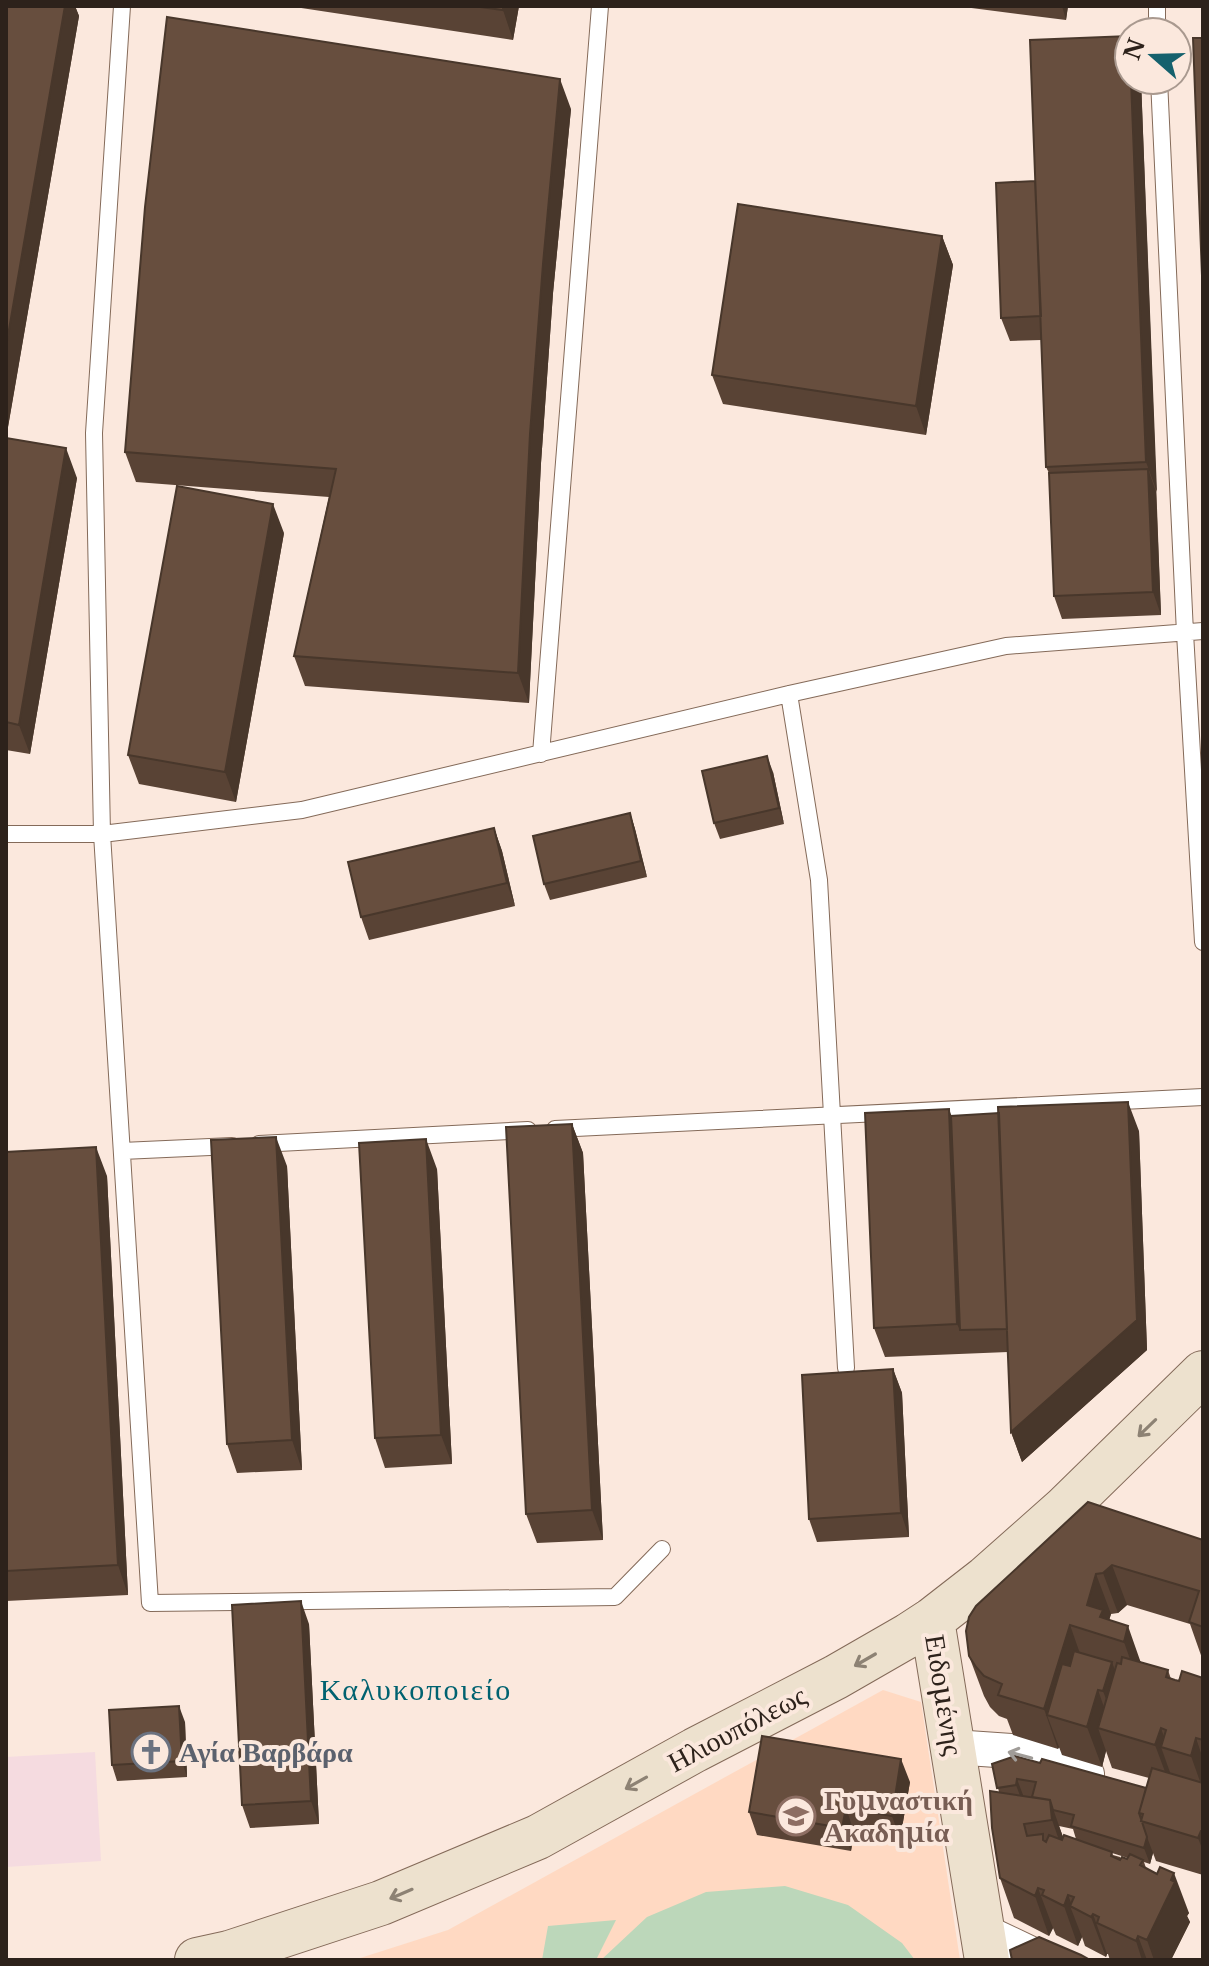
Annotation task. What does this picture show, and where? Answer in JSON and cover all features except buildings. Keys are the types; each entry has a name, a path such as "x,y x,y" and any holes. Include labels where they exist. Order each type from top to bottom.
{"main road":[{"name":"Ηλιουπόλεως","path":"197,1960 229,1953 381,1903 538,1837 909,1635 1080,1513 1203,1373"},
{"name":"Ειδομένης","path":"932,1620 985,1945"}],"street":[{"path":"953,1747 1011,1751 1112,1781"},
{"path":"985,1945 1044,1960"}],"lane":[{"path":"122,6 94,433 102,834 150,1603 615,1597 662,1549"},
{"path":"541,754 600,6"},
{"path":"1160,96 1203,942"},
{"path":"6,834 102,834 302,810 789,694 1006,646 1203,631"},
{"path":"789,694 819,880 846,1368"},
{"path":"122,1151 1203,1097"}],"shaded area":[{"name":"Γυμναστική Ακαδημία","path":"883,1690 921,1702 960,1960 354,1960 448,1930"},
{"path":"95,1752 101,1861 6,1867 6,1757"}],"green space":[{"path":"785,1886 848,1905 902,1943 915,1960 601,1960 647,1917 706,1892"},
{"path":"616,1920 596,1960 542,1960 548,1926"}],"place":[{"name":"Αγία Βαρβάρα","path":"151,1752"},
{"name":"Γυμναστική Ακαδημία","path":"796,1816"}],"district":[{"name":"Καλυκοποιείο","path":"416,1689"}]}
